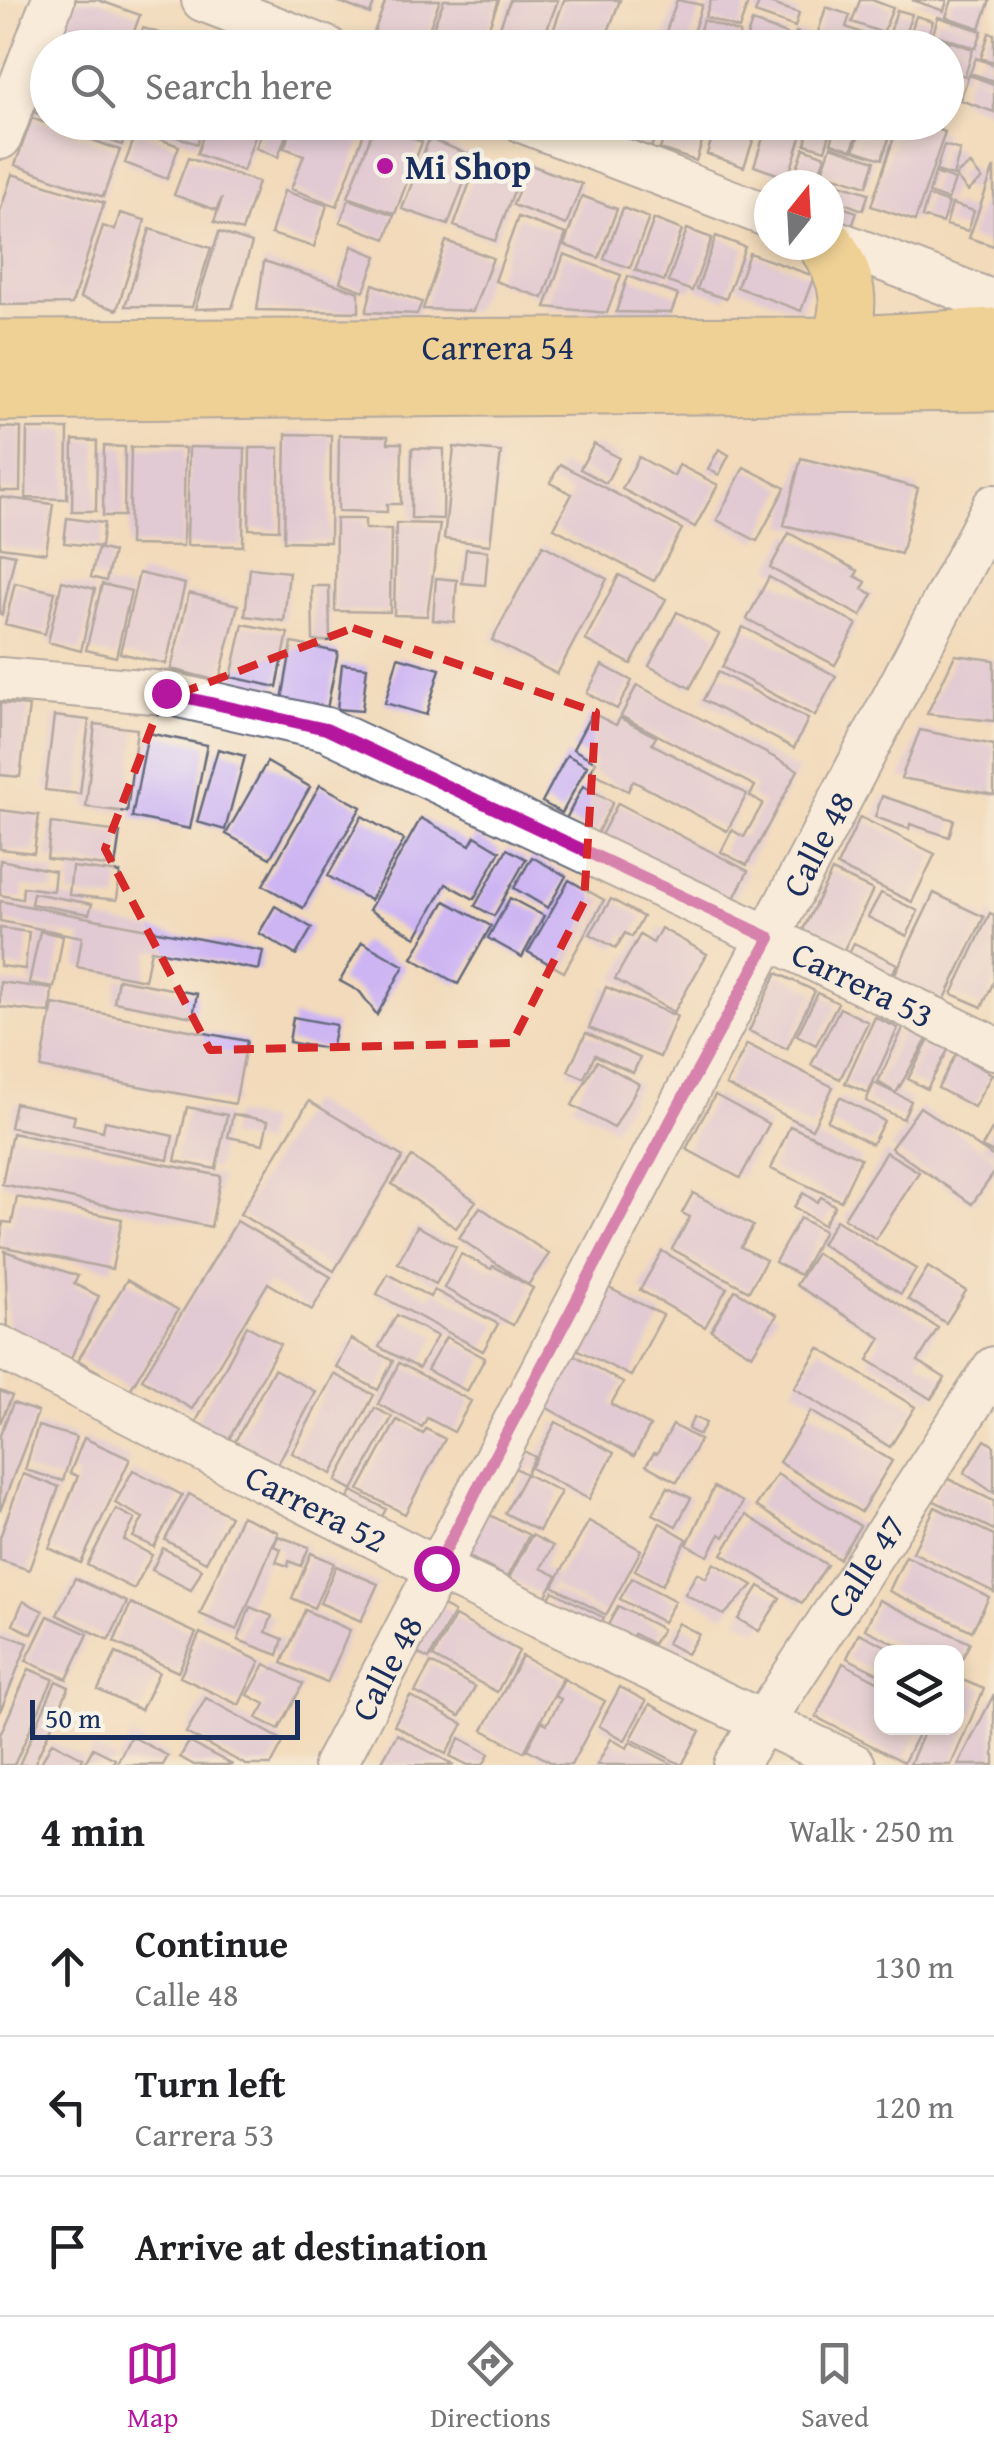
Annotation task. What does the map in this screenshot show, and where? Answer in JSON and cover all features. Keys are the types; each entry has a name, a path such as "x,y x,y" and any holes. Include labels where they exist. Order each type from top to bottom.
{"main road":[{"path":"836,260 847,288 847,318 837,345"},
{"name":"Carrera 54","path":"0,348 837,345 994,336"},
{"name":"Carrera 54","path":"0,393 994,383"}],"street":[{"path":"41,30 53,0"},
{"path":"203,0 281,30"},
{"path":"0,138 30,60"},
{"path":"571,140 754,210"},
{"path":"844,248 994,302"},
{"name":"Calle 48","path":"335,1765 994,506"},
{"name":"Carrera 53","path":"0,679 166,693 326,729 994,1048"},
{"name":"Carrera 52","path":"0,1347 436,1568 854,1765"},
{"name":"Calle 47","path":"735,1765 994,1368"}],"highlighted area":[{"path":"353,628 596,712 584,902 512,1043 210,1050 105,849 162,700"}],"building":[{"path":"67,0 98,0 140,15 135,30 57,30"},
{"path":"334,0 375,0 370,14"},
{"path":"386,0 440,0 429,30 375,30"},
{"path":"444,0 499,0 488,30 432,30"},
{"path":"510,0 558,0 547,30 499,30"},
{"path":"564,0 620,0 609,30 553,30"},
{"path":"677,0 702,5 694,30 667,30"},
{"path":"711,0 749,0 739,29 705,17"},
{"path":"760,0 799,13 795,27 755,13"},
{"path":"860,0 893,8 884,30 852,22"},
{"path":"912,0 947,0 944,11"},
{"path":"952,0 990,0 980,28 946,17"},
{"path":"826,7 850,15 846,27 854,30 819,30"},
{"path":"897,10 912,14 907,30 891,30"},
{"path":"916,16 933,21 930,30 912,30"},
{"path":"938,17 982,31 976,48 964,44 964,30 934,30"},
{"path":"703,20 731,30 700,30"},
{"path":"752,22 775,30 749,30"},
{"path":"989,33 994,34 994,62 981,58"},
{"path":"964,46 973,49 964,76"},
{"path":"976,58 994,65 994,81 970,73"},
{"path":"969,75 994,84 994,112 964,101"},
{"path":"30,124 30,140 92,140 120,150 103,197 15,165"},
{"path":"134,140 162,140 179,146 167,179 125,163"},
{"path":"202,140 254,140 243,171 197,154"},
{"path":"259,140 284,140 278,157 256,148"},
{"path":"287,140 361,140 337,206 291,189 304,155 284,148"},
{"path":"369,140 422,142 395,214 348,197"},
{"path":"429,140 474,156 448,225 402,209"},
{"path":"624,140 654,140 650,151"},
{"path":"663,140 702,140 696,161 660,149"},
{"path":"711,140 753,140 744,167 707,154"},
{"path":"762,140 800,140 791,170 754,166"},
{"path":"806,140 828,140 825,150 805,144"},
{"path":"832,140 855,140 852,150 831,143"},
{"path":"857,140 889,140 882,159 854,150"},
{"path":"893,140 942,140 915,221 871,206"},
{"path":"944,145 960,150 953,176 936,171"},
{"path":"831,146 875,161 867,186 844,179 844,170 823,170"},
{"path":"804,148 825,156 820,170 796,170"},
{"path":"188,158 258,182 242,231 214,222 222,198 216,210 174,195"},
{"path":"478,160 520,175 495,241 454,226"},
{"path":"528,164 582,184 566,225 513,205"},
{"path":"970,164 982,179 968,191 955,176"},
{"path":"994,167 994,246 969,238"},
{"path":"935,173 955,180 948,200 929,193"},
{"path":"12,174 104,203 72,304 0,305 0,212"},
{"path":"844,185 869,193 863,210 844,203"},
{"path":"284,191 327,205 314,247 271,234"},
{"path":"582,196 617,209 599,258 564,245"},
{"path":"928,196 949,203 942,223 922,217"},
{"path":"349,199 394,215 386,239 340,222"},
{"path":"952,204 974,211 968,231 946,225"},
{"path":"623,208 649,218 630,268 604,259"},
{"path":"844,208 857,212 849,236 844,234"},
{"path":"120,213 145,220 117,310 80,298 103,226 115,230"},
{"path":"518,217 566,234 543,298 495,281"},
{"path":"654,219 682,230 664,281 635,270"},
{"path":"150,229 211,248 192,307 125,306"},
{"path":"687,229 712,238 692,291 668,282"},
{"path":"219,232 252,243 232,308 195,309"},
{"path":"716,236 745,247 726,299 697,289"},
{"path":"446,241 493,258 473,311 423,309"},
{"path":"352,246 377,256 364,291 340,282"},
{"path":"749,253 754,255 754,260 769,260 814,276 801,311 737,287"},
{"path":"564,254 621,275 607,313 545,307"},
{"path":"264,261 359,292 359,312 257,310"},
{"path":"628,276 678,295 671,313 616,312"},
{"path":"373,284 422,302 417,314 366,312"},
{"path":"0,427 21,428 20,491 0,491"},
{"path":"27,429 68,429 67,499 26,498"},
{"path":"286,434 331,435 330,542 284,541"},
{"path":"339,435 388,436 388,443 402,443 401,504 387,504 387,512 338,511"},
{"path":"73,440 97,441 96,511 72,511"},
{"path":"594,444 619,458 606,483 580,469"},
{"path":"104,446 125,447 124,516 103,516"},
{"path":"131,447 185,448 183,546 129,545"},
{"path":"189,447 245,448 243,546 187,545"},
{"path":"454,447 501,452 490,545 444,539"},
{"path":"250,448 279,448 279,530 249,529"},
{"path":"412,448 444,449 443,519 411,518"},
{"path":"719,449 729,455 719,475 708,469"},
{"path":"639,457 674,476 679,465 718,485 695,527 622,489"},
{"path":"801,458 918,488 901,554 784,525"},
{"path":"560,464 682,529 654,581 554,528 572,494 550,483"},
{"path":"744,467 785,488 757,541 717,520"},
{"path":"0,497 53,504 46,553 0,547"},
{"path":"67,518 104,523 101,547 64,543"},
{"path":"336,519 365,519 365,529 391,529 390,612 335,611"},
{"path":"396,523 440,524 427,616 394,615"},
{"path":"789,533 858,571 855,576 866,582 862,589 873,594 861,616 770,568"},
{"path":"543,545 607,579 557,674 492,640"},
{"path":"98,548 113,552 106,581 91,577"},
{"path":"466,549 488,551 485,585 462,583"},
{"path":"0,552 15,555 2,615 0,614"},
{"path":"250,568 289,572 284,621 245,616"},
{"path":"139,573 185,584 166,664 120,653"},
{"path":"619,575 666,599 631,664 585,640"},
{"path":"769,577 857,624 835,665 747,619"},
{"path":"436,578 457,580 454,622 433,620"},
{"path":"62,581 95,589 81,651 48,642"},
{"path":"15,583 55,592 45,634 5,624"},
{"path":"102,584 131,591 116,657 86,650"},
{"path":"312,586 329,586 330,641 313,641"},
{"path":"189,593 238,605 219,681 171,669"},
{"path":"677,612 719,634 690,688 649,666"},
{"path":"243,624 288,633 277,687 231,677"},
{"path":"743,627 836,676 815,716 722,667"},
{"path":"292,643 338,652 327,709 282,700"},
{"path":"955,655 994,660 994,721 927,714"},
{"path":"398,657 440,669 426,715 385,703"},
{"path":"342,664 367,667 362,711 337,709"},
{"path":"602,665 632,681 617,709 587,693"},
{"path":"718,672 808,719 794,748 703,700"},
{"path":"637,685 798,770 747,865 721,852 732,830 744,837 763,803 750,796 755,786 621,716"},
{"path":"0,703 29,706 20,777 0,775"},
{"path":"592,713 616,725 620,718 656,737 652,744 747,794 727,831 633,781 628,791 591,771 596,762 573,749"},
{"path":"54,716 89,720 80,794 45,790"},
{"path":"95,724 137,729 127,812 86,807"},
{"path":"920,730 994,745 994,795 901,778"},
{"path":"148,733 207,745 190,829 132,817"},
{"path":"218,749 245,756 225,830 197,822"},
{"path":"567,755 587,766 562,813 542,802"},
{"path":"267,762 310,787 270,858 226,834"},
{"path":"320,785 361,807 303,908 263,885"},
{"path":"583,786 613,802 596,835 566,819"},
{"path":"882,796 954,820 949,837 875,817"},
{"path":"618,803 748,871 731,904 601,835"},
{"path":"0,810 39,815 34,853 0,849"},
{"path":"362,816 404,840 370,900 328,876"},
{"path":"860,817 935,854 912,902 837,866"},
{"path":"421,818 470,845 475,836 500,851 474,899 446,884 416,937 369,910"},
{"path":"51,823 120,832 115,867 47,859"},
{"path":"507,849 526,859 494,916 475,906"},
{"path":"532,857 566,876 548,908 514,888"},
{"path":"0,860 55,871 53,891 23,887 22,899 0,895"},
{"path":"72,867 120,873 117,900 69,895"},
{"path":"832,871 873,890 838,962 797,942"},
{"path":"569,880 604,900 564,972 528,952"},
{"path":"33,893 92,904 89,914 31,904"},
{"path":"881,893 918,911 907,936 868,917"},
{"path":"934,893 984,917 940,1009 890,984"},
{"path":"510,898 544,916 522,957 488,938"},
{"path":"611,899 643,917 632,937 625,933 616,948 590,934"},
{"path":"0,901 263,951 259,970 151,950 145,980 77,967 82,937 0,921"},
{"path":"445,901 491,926 458,984 412,958"},
{"path":"275,906 312,928 296,955 259,933"},
{"path":"990,913 994,915 994,981 982,1007 952,994"},
{"path":"0,928 29,932 25,969 0,966"},
{"path":"661,928 707,954 674,1012 615,979 640,935 653,943"},
{"path":"40,931 63,936 54,987 29,983"},
{"path":"362,942 404,966 377,1015 360,992 340,981"},
{"path":"854,943 897,964 885,989 842,969"},
{"path":"777,973 815,991 787,1049 749,1031"},
{"path":"118,979 197,994 193,1017 114,1002"},
{"path":"0,982 52,989 50,1013 0,1007"},
{"path":"606,987 677,1016 660,1057 589,1028"},
{"path":"818,993 838,1003 816,1045 797,1035"},
{"path":"53,1004 247,1041 235,1104 41,1068"},
{"path":"840,1008 868,1022 840,1079 811,1065"},
{"path":"293,1017 336,1025 331,1050 289,1042"},
{"path":"875,1017 898,1028 868,1093 845,1083"},
{"path":"904,1026 929,1036 896,1093 878,1082"},
{"path":"586,1033 640,1058 633,1073 595,1055 584,1078 568,1071"},
{"path":"930,1038 949,1048 927,1089 908,1079"},
{"path":"747,1044 833,1087 812,1129 726,1085"},
{"path":"956,1054 992,1074 974,1107 938,1088"},
{"path":"597,1061 639,1084 614,1128 572,1105"},
{"path":"874,1083 911,1101 903,1119 866,1101"},
{"path":"715,1095 769,1124 740,1178 686,1149"},
{"path":"840,1097 884,1121 872,1144 827,1121"},
{"path":"309,1101 403,1157 334,1271 240,1214"},
{"path":"15,1103 75,1116 73,1124 103,1131 105,1121 173,1136 168,1160 10,1127"},
{"path":"187,1107 227,1115 216,1169 175,1161"},
{"path":"920,1107 994,1157 994,1173 972,1204 891,1148"},
{"path":"233,1114 268,1121 263,1144 228,1137"},
{"path":"790,1126 861,1158 841,1201 771,1169"},
{"path":"994,1126 994,1153 982,1147"},
{"path":"12,1133 221,1176 211,1227 2,1184"},
{"path":"886,1152 919,1172 876,1239 844,1218"},
{"path":"412,1157 476,1201 456,1228 392,1184"},
{"path":"693,1193 753,1226 741,1247 766,1260 749,1291 672,1249 690,1217 682,1213"},
{"path":"803,1193 817,1202 821,1197 835,1206 823,1225 794,1207"},
{"path":"17,1197 122,1219 112,1269 0,1246 3,1222 12,1223"},
{"path":"480,1207 549,1254 528,1285 459,1238"},
{"path":"800,1218 824,1231 800,1275 775,1262"},
{"path":"836,1220 916,1269 901,1294 821,1244"},
{"path":"237,1221 331,1277 312,1310 268,1283 192,1409 142,1379"},
{"path":"417,1226 456,1247 436,1284 398,1263"},
{"path":"5,1251 78,1276 74,1284 99,1296 70,1360 8,1332"},
{"path":"662,1251 727,1288 705,1327 640,1290"},
{"path":"816,1253 938,1328 918,1361 945,1378 931,1399 868,1360 881,1338 796,1285"},
{"path":"461,1254 533,1288 513,1325 444,1288"},
{"path":"928,1267 966,1291 946,1323 908,1299"},
{"path":"388,1274 430,1297 434,1290 498,1324 483,1351 377,1294"},
{"path":"127,1280 178,1310 130,1390 78,1360"},
{"path":"605,1286 663,1315 631,1376 574,1348"},
{"path":"735,1290 777,1315 752,1355 711,1330"},
{"path":"397,1315 437,1336 419,1368 379,1347"},
{"path":"247,1326 280,1344 222,1452 189,1435"},
{"path":"446,1337 485,1358 467,1391 427,1370"},
{"path":"351,1339 393,1361 378,1390 336,1367"},
{"path":"819,1348 915,1407 890,1447 794,1388"},
{"path":"569,1352 623,1383 611,1404 650,1426 634,1456 540,1404"},
{"path":"399,1363 471,1401 454,1432 427,1418 422,1427 378,1404"},
{"path":"274,1369 316,1392 273,1473 230,1451"},
{"path":"334,1374 374,1395 332,1474 292,1453"},
{"path":"0,1391 12,1396 0,1423"},
{"path":"13,1403 38,1412 0,1511 0,1435"},
{"path":"375,1408 392,1417 353,1490 336,1481"},
{"path":"811,1411 892,1461 861,1512 779,1462"},
{"path":"694,1417 706,1423 699,1435 688,1429"},
{"path":"397,1420 423,1434 426,1429 445,1439 405,1514 359,1490"},
{"path":"556,1422 614,1453 589,1499 531,1468"},
{"path":"673,1425 700,1440 677,1482 646,1465"},
{"path":"38,1426 76,1437 63,1481 25,1470"},
{"path":"84,1438 130,1459 81,1563 49,1548 78,1476 70,1473"},
{"path":"985,1440 994,1446 994,1493 964,1473"},
{"path":"522,1450 535,1457 526,1474 513,1467"},
{"path":"133,1470 182,1495 154,1547 133,1537 143,1518 115,1503"},
{"path":"23,1474 59,1487 29,1570 0,1560 0,1537"},
{"path":"526,1474 561,1492 539,1531 505,1513"},
{"path":"777,1474 860,1526 839,1559 756,1506"},
{"path":"944,1477 994,1501 994,1530 932,1500"},
{"path":"668,1487 691,1498 676,1526 653,1514"},
{"path":"714,1487 743,1502 724,1537 720,1534 708,1556 687,1545"},
{"path":"352,1491 386,1509 377,1526 343,1508"},
{"path":"189,1494 230,1516 206,1562 165,1540"},
{"path":"935,1507 994,1535 994,1592 913,1552"},
{"path":"116,1509 135,1519 124,1540 152,1555 134,1589 87,1565"},
{"path":"486,1513 529,1535 507,1577 464,1554"},
{"path":"746,1515 827,1565 802,1603 722,1554"},
{"path":"241,1516 278,1532 237,1630 200,1614"},
{"path":"589,1521 641,1550 606,1615 553,1586"},
{"path":"660,1523 687,1539 662,1585 635,1570"},
{"path":"532,1535 553,1546 541,1568 557,1576 545,1597 509,1578"},
{"path":"278,1536 309,1547 301,1566 289,1561 288,1566 276,1562 281,1549 274,1546"},
{"path":"163,1548 202,1569 191,1590 152,1570"},
{"path":"311,1553 334,1563 314,1608 292,1598"},
{"path":"906,1556 989,1597 972,1631 889,1591"},
{"path":"714,1563 753,1585 724,1615 685,1594 697,1573 706,1578"},
{"path":"336,1566 378,1584 361,1621 320,1603"},
{"path":"75,1578 127,1602 109,1640 57,1615"},
{"path":"632,1578 675,1601 663,1622 620,1599"},
{"path":"759,1586 780,1598 759,1631 738,1619"},
{"path":"553,1591 604,1618 598,1631 546,1603"},
{"path":"879,1600 970,1643 964,1655 964,1645 898,1645 865,1629"},
{"path":"23,1601 43,1611 32,1634 13,1625"},
{"path":"435,1602 454,1612 429,1659 409,1649"},
{"path":"131,1603 196,1633 178,1672 114,1642"},
{"path":"618,1606 662,1629 653,1644 634,1634 627,1646 604,1633"},
{"path":"250,1607 272,1616 266,1632 283,1639 278,1655 238,1640"},
{"path":"305,1610 350,1630 327,1683 282,1663"},
{"path":"48,1616 88,1634 67,1679 26,1661"},
{"path":"455,1616 519,1651 497,1692 433,1657"},
{"path":"678,1623 699,1634 687,1654 667,1643"},
{"path":"0,1633 28,1643 0,1712"},
{"path":"200,1633 260,1661 239,1705 180,1677"},
{"path":"859,1633 884,1645 874,1645 874,1672 847,1658"},
{"path":"116,1653 159,1672 141,1710 98,1690"},
{"path":"522,1656 563,1678 524,1752 483,1730"},
{"path":"431,1663 475,1687 460,1716 415,1692"},
{"path":"843,1663 874,1679 874,1735 918,1735 904,1762 816,1717"},
{"path":"265,1664 303,1684 279,1729 257,1718 265,1704 248,1695"},
{"path":"29,1669 53,1679 14,1765 0,1765 0,1735"},
{"path":"564,1679 605,1701 571,1765 556,1765 527,1749 542,1721 547,1724 561,1699 555,1696"},
{"path":"56,1681 69,1687 34,1765 19,1765"},
{"path":"964,1681 984,1689 951,1765 910,1764 923,1735 964,1735"},
{"path":"620,1687 646,1701 625,1740 599,1726"},
{"path":"994,1694 994,1765 958,1765"},
{"path":"410,1696 463,1724 446,1754 394,1725"},
{"path":"206,1698 284,1741 271,1765 246,1765 186,1733"},
{"path":"650,1704 700,1731 682,1765 631,1739"},
{"path":"397,1734 454,1765 380,1765"},
{"path":"131,1736 168,1756 163,1765 116,1765"},
{"path":"460,1738 489,1754 483,1765 468,1765 450,1756"},
{"path":"611,1739 627,1748 630,1742 674,1765 597,1765"},
{"path":"52,1742 83,1758 80,1765 40,1765"},
{"path":"189,1742 233,1765 194,1765 180,1757"},
{"path":"93,1748 115,1759 112,1765 84,1765"}],"place":[{"name":"Mi Shop","path":"385,166"}],"route":[{"path":"166,693 326,729 770,938 436,1568"}]}
